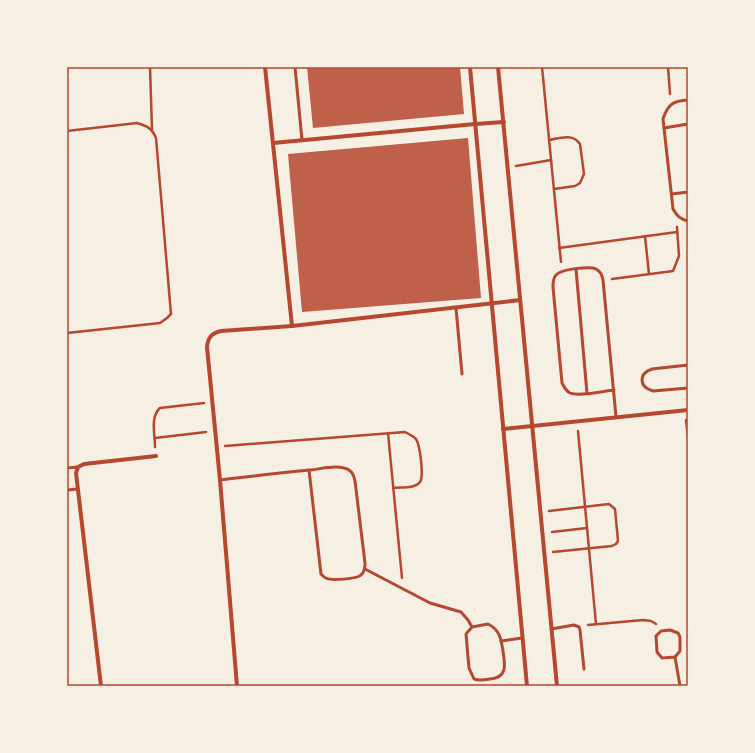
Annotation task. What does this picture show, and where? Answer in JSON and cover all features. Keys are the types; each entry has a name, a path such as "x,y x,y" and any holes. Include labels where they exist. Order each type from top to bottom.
{"street":[{"path":"265,67 292,326"},
{"path":"470,67 527,686"},
{"path":"498,67 557,686"},
{"path":"273,143 504,122"},
{"path":"236,686 220,480 207,347 207,341 210,336 215,332 221,331 292,326 520,300"},
{"path":"503,429 686,410"},
{"path":"101,686 76,473 78,467 84,464 156,456"}],"lane":[{"path":"295,67 302,140"},
{"path":"688,100 678,101 671,105 666,111 664,119 673,209 682,220 688,221"},
{"path":"664,128 688,124"},
{"path":"672,194 688,192"},
{"path":"614,390 571,393 565,389 562,383 553,287 553,280 556,274 562,271 591,267 601,273 603,280 614,390 616,417"},
{"path":"576,269 587,393"},
{"path":"456,308 462,374"},
{"path":"688,365 652,368 647,370 643,375 642,380 644,386 648,390 653,391 688,388"},
{"path":"67,468 78,467"},
{"path":"220,480 309,470 340,467 351,471 354,476 365,569 361,575 355,578 331,580 325,578 321,574 309,470"},
{"path":"67,490 78,489"},
{"path":"365,569 430,603 461,612 472,627"},
{"path":"488,624 497,630 501,641 505,663 502,674 498,678 480,681 474,679 469,668 466,634 472,627 488,624"},
{"path":"551,629 576,626 580,630 584,669"},
{"path":"661,630 675,630 678,633 681,648 678,655 675,657 662,658 657,652 656,636 661,630"},
{"path":"501,641 522,638"},
{"path":"675,657 680,686"}],"path":[{"path":"67,333 160,323 171,314 156,138 152,130 150,67"},
{"path":"542,67 562,271"},
{"path":"668,67 671,105"},
{"path":"67,131 137,124 147,126 152,130"},
{"path":"549,140 568,137 573,137 577,140 580,144 584,174 580,183 575,186 554,189"},
{"path":"508,167 551,160"},
{"path":"603,280 673,271 679,256 677,215"},
{"path":"560,248 678,232"},
{"path":"645,236 649,274"},
{"path":"156,456 154,417 160,408 212,402"},
{"path":"686,410 688,437"},
{"path":"577,422 596,624"},
{"path":"155,438 215,431"},
{"path":"217,447 405,432 415,439 418,445 422,477 420,482 415,486 393,488"},
{"path":"388,433 403,589"},
{"path":"540,512 609,504 615,509 618,541 616,544 612,546 544,553"},
{"path":"542,534 587,528"},
{"path":"576,626 651,620 657,624 661,630"}],"building":[{"path":"307,67 460,67 464,114 313,128"},
{"path":"468,138 481,298 302,312 288,154"}]}
